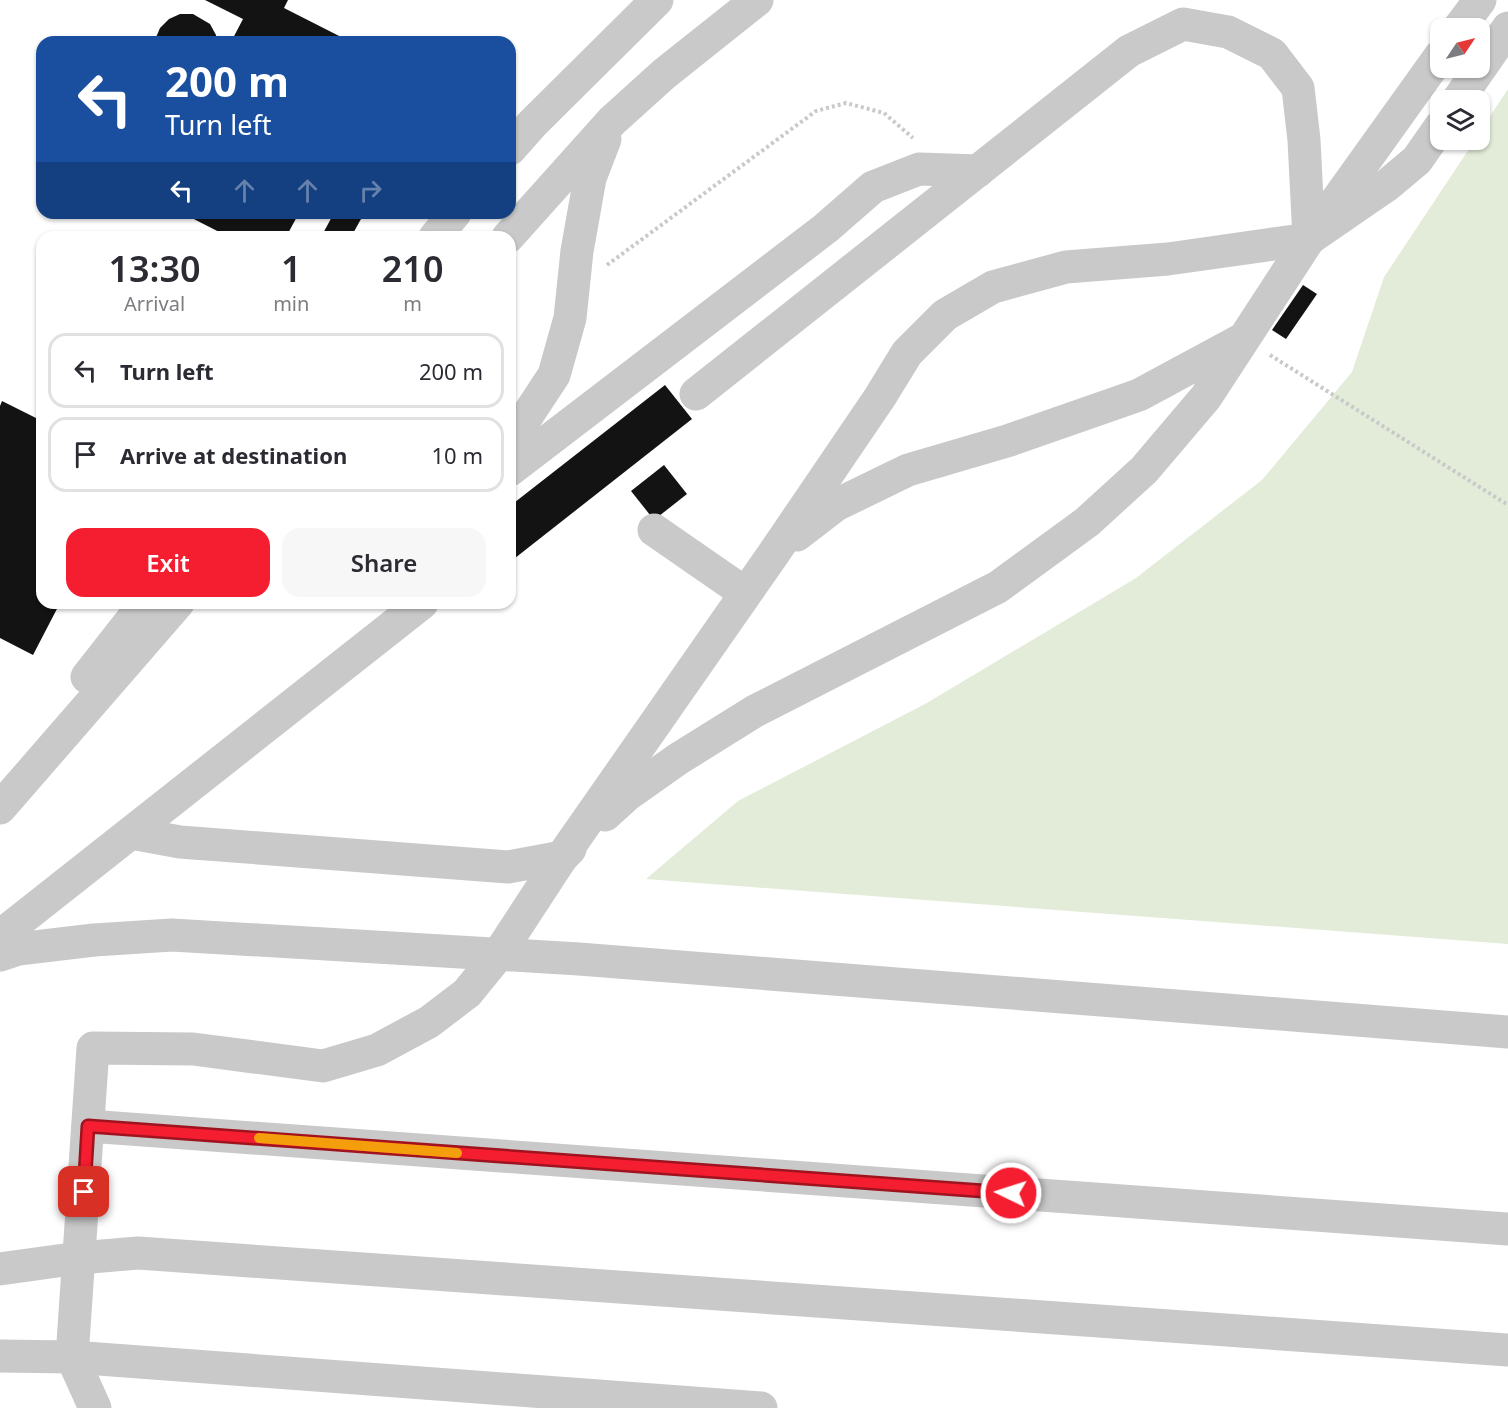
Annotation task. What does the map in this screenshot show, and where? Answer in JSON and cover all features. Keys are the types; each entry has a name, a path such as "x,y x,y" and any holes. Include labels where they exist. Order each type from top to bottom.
{"lane":[{"path":"516,142 532,123 657,0"},
{"path":"513,231 612,121 664,74 757,0"},
{"path":"1467,18 1480,0"},
{"path":"696,394 1130,51 1183,24 1228,32 1272,54 1298,88 1304,140 1309,238"},
{"path":"1465,90 1508,28"},
{"path":"131,833 180,842 508,867 562,857 627,795 678,759 754,711 998,587 1087,522 1144,470 1206,397 1309,238 1430,70"},
{"path":"516,433 554,375 570,318 577,251 590,178 612,121"},
{"path":"95,1408 72,1357 93,1048 193,1049 323,1066 377,1050 429,1022 467,993 498,956 562,857 774,553 880,397 907,353 945,315 993,287 1066,267 1167,258 1309,238 1386,186 1417,160 1430,141"},
{"path":"516,465 826,228 873,187 919,169 978,171"},
{"path":"440,231 450,219"},
{"path":"774,553 836,505 908,470 1007,441 1139,395 1244,339"},
{"path":"654,530 745,593"},
{"path":"0,802 95,665 140,609"},
{"path":"0,808 173,609"},
{"path":"347,661 385,609"},
{"path":"0,936 414,609"},
{"path":"0,955 18,949 94,940 172,935 579,959 1508,1032"},
{"path":"88,1126 1508,1229"},
{"path":"0,1269 79,1258 150,1254 1508,1350"},
{"path":"0,1356 72,1357 761,1408"}],"path":[{"path":"573,290 816,111 846,104 884,113 946,170"},
{"path":"1244,339 1508,505"}],"green space":[{"path":"1508,89 1508,944 646,879 738,801 925,704 1136,578 1262,480 1352,372 1384,277 1468,150 1490,150 1490,116"}],"building":[{"path":"205,0 288,0 284,8 339,36 234,36 243,19"},
{"path":"180,14 193,14 210,24 216,36 157,36 160,28 169,19"},
{"path":"194,219 296,219 289,231 217,231"},
{"path":"331,219 361,219 354,231 324,231"},
{"path":"1303,285 1317,294 1286,339 1272,330"},
{"path":"665,385 692,419 516,557 516,501"},
{"path":"2,401 36,418 36,609 57,609 33,655 0,638 0,406"},
{"path":"664,465 687,494 654,520 631,491"}],"slow traffic":[{"path":"259,1138 457,1153"}],"route":[{"path":"84,1192 88,1126 1011,1193"}]}
